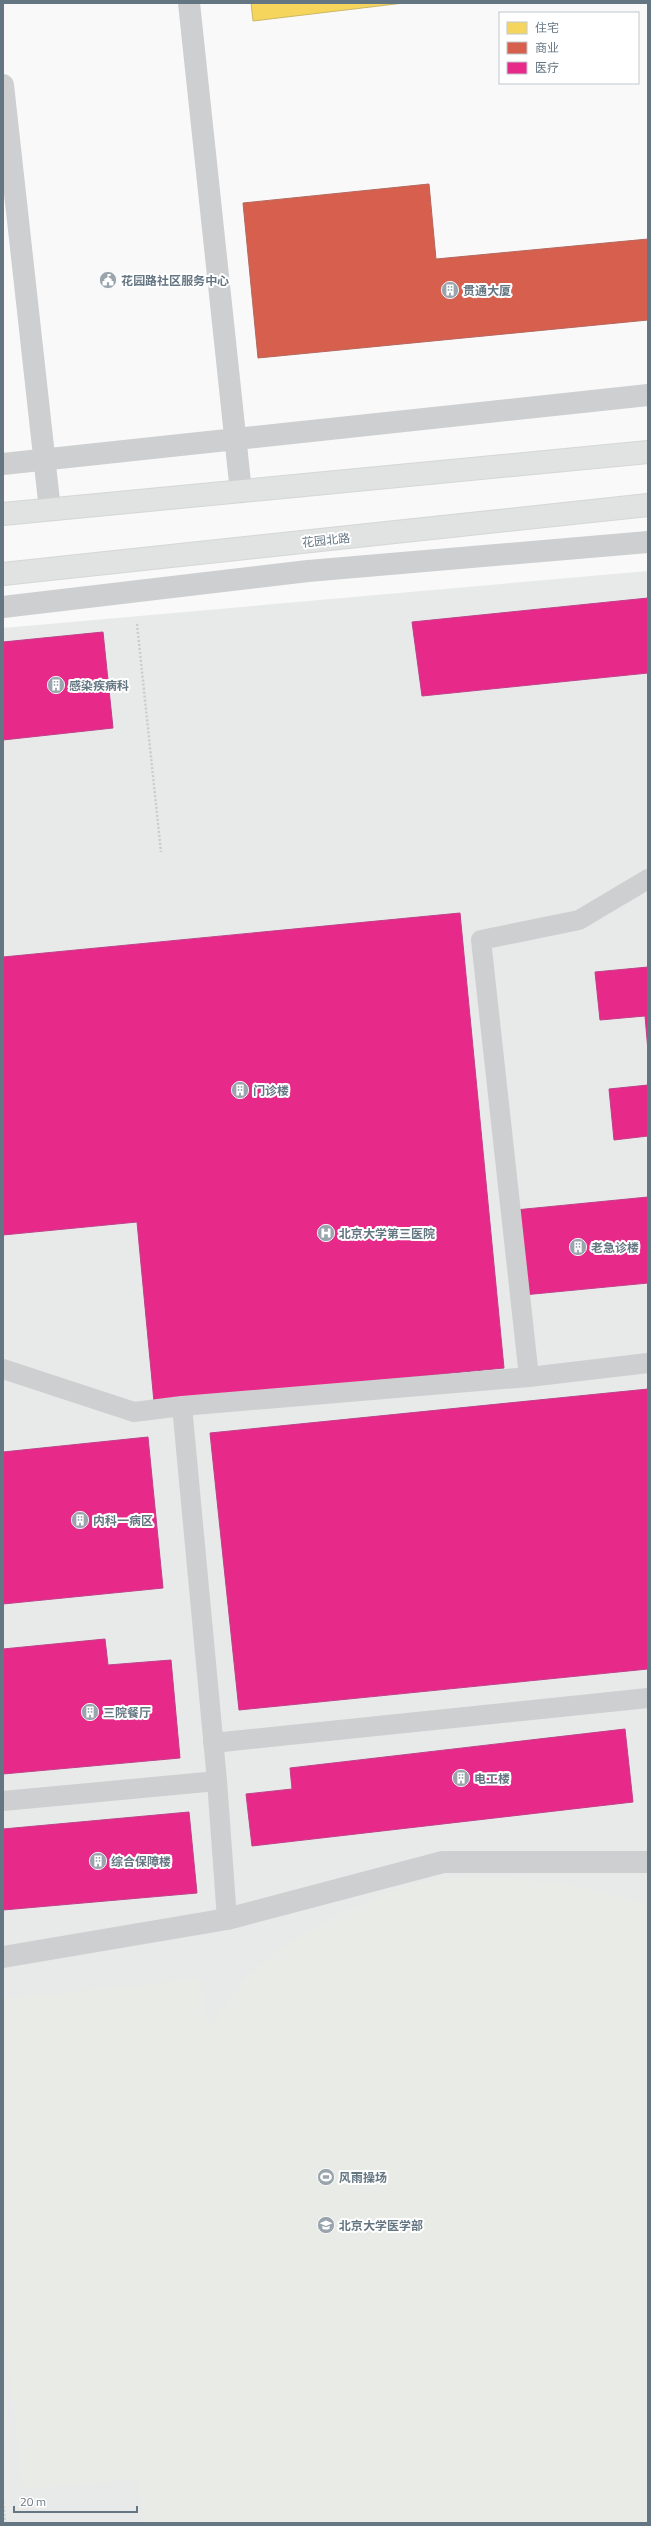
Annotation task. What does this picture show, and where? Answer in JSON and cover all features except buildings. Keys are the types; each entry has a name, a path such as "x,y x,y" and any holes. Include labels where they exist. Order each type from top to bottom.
{"street":[{"path":"189,3 242,492"},
{"path":"3,84 5,128 50,510"},
{"path":"3,464 648,395"},
{"path":"3,514 648,452"},
{"name":"花园北路","path":"3,574 648,505"},
{"path":"3,607 308,571 648,542"},
{"path":"3,1957 227,1919 443,1862 648,1862"}],"lane":[{"path":"529,1377 481,940 578,920 648,879"},
{"path":"3,1369 134,1412 182,1406 529,1377 648,1363"},
{"path":"182,1406 217,1781 227,1919"},
{"path":"213,1743 648,1698"},
{"path":"3,1801 217,1781"}],"path":[{"path":"134,591 161,852"},
{"path":"3,2502 5,2523"}],"shaded area":[{"name":"北京大学第三医院","path":"648,571 648,2523 3,2523 3,628"},
{"name":"风雨操场","path":"459,1878 507,1878 579,1887 613,1895 648,1906 648,2523 144,2523 139,2479 23,2490 3,2326 3,1999 200,1979 209,2028 241,1984 254,1971 271,1956 337,1915 386,1893 409,1885 431,1880"}],"place":[{"name":"花园路社区服务中心","path":"108,280"},
{"name":"贯通大厦","path":"450,290"},
{"name":"感染疾病科","path":"56,685"},
{"name":"门诊楼","path":"240,1090"},
{"name":"北京大学第三医院","path":"326,1233"},
{"name":"老急诊楼","path":"578,1247"},
{"name":"内科一病区","path":"80,1520"},
{"name":"三院餐厅","path":"90,1712"},
{"name":"电工楼","path":"461,1778"},
{"name":"综合保障楼","path":"98,1861"},
{"name":"风雨操场","path":"326,2177"},
{"name":"北京大学医学部","path":"326,2225"}]}
